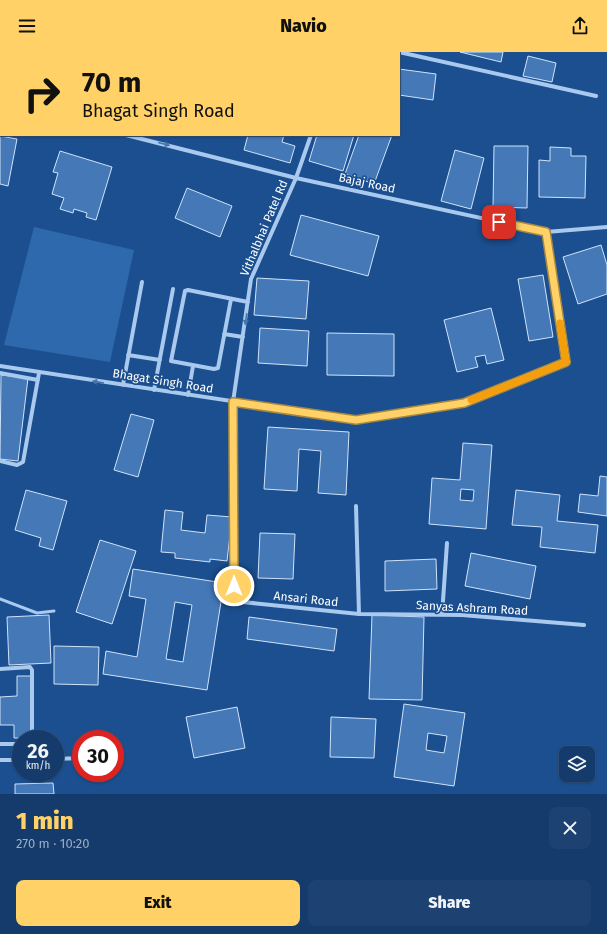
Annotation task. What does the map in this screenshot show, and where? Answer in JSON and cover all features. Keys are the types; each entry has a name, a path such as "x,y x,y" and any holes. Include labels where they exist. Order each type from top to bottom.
{"street":[{"path":"400,52 596,96"},
{"name":"Bajaj Road","path":"130,136 296,178 546,232 607,226"},
{"name":"Vithalbhai Patel Rd","path":"233,402 251,279 296,178 311,136"},
{"name":"Bhagat Singh Road","path":"0,366 188,396 356,420 464,403 566,362 546,232"},
{"path":"123,385 142,282"},
{"path":"154,390 173,289"},
{"path":"231,299 218,368 214,369 193,366 171,360 184,294 188,290 248,302"},
{"path":"224,334 243,337"},
{"path":"128,355 160,360"},
{"path":"188,396 193,366"},
{"path":"17,376 19,369"},
{"path":"0,373 38,380"},
{"path":"0,462 20,465 23,462 39,373"},
{"name":"Ansari Road","path":"233,402 234,601 359,614"},
{"path":"356,506 359,614"},
{"path":"442,615 447,543"},
{"name":"Sanyas Ashram Road","path":"359,614 442,615 584,625"},
{"path":"0,669 30,667 32,670 32,730"},
{"path":"0,744 12,744"},
{"path":"0,760 12,760"}],"lane":[{"path":"0,599 37,613 54,611"}],"shaded area":[{"path":"34,227 134,250 110,362 4,345"}],"building":[{"path":"460,52 503,52 501,62"},
{"path":"528,56 556,63 552,82 523,76"},
{"path":"400,69 436,74 433,100 400,95"},
{"path":"0,136 17,139 8,186 0,184"},
{"path":"248,136 284,136 282,142 295,146 290,163 244,150"},
{"path":"317,136 354,136 343,171 309,161"},
{"path":"359,136 392,136 374,184 345,174"},
{"path":"494,146 528,146 527,208 493,207"},
{"path":"550,147 571,148 571,156 586,156 585,198 539,197 539,160 550,161"},
{"path":"455,150 484,158 471,209 441,201"},
{"path":"60,151 112,167 96,220 86,217 87,213 74,209 73,213 60,209 64,198 52,194 58,173 53,172"},
{"path":"187,188 232,206 220,237 175,218"},
{"path":"301,215 379,236 368,276 290,255"},
{"path":"601,245 607,265 607,294 578,304 563,257"},
{"path":"543,275 553,337 529,341 518,279"},
{"path":"257,278 309,281 306,319 254,315"},
{"path":"491,308 504,360 487,364 485,355 475,357 478,367 457,372 444,320"},
{"path":"260,328 309,331 307,366 258,363"},
{"path":"327,333 394,334 394,376 327,375"},
{"path":"1,375 28,378 18,461 0,459"},
{"path":"131,414 154,420 138,477 114,470"},
{"path":"268,427 349,432 346,495 318,493 321,451 299,449 297,491 264,489"},
{"path":"463,443 492,445 486,529 429,524 432,478 460,480","holes":["461,489 474,490 473,501 460,500"]},
{"path":"600,476 607,477 607,516 578,512 580,494 598,496"},
{"path":"26,490 67,501 53,550 39,546 41,538 15,530"},
{"path":"516,490 560,495 557,521 598,525 595,553 540,547 542,527 512,525"},
{"path":"165,510 183,512 181,530 205,533 207,515 232,517 227,561 210,559 210,562 175,558 175,553 161,552"},
{"path":"260,533 295,534 293,579 258,578"},
{"path":"100,540 136,551 112,624 76,612"},
{"path":"471,553 536,566 530,599 465,586"},
{"path":"436,559 437,589 385,591 385,561"},
{"path":"133,569 224,583 207,690 103,674 106,651 137,657 146,599 129,596","holes":["175,602 192,605 183,662 166,659"]},
{"path":"49,615 51,663 9,665 7,617"},
{"path":"372,615 424,617 422,700 369,699"},
{"path":"249,617 337,629 334,651 247,639"},
{"path":"54,646 99,647 98,685 54,684"},
{"path":"17,676 31,676 32,730 14,730 14,725 0,725 0,697 17,696"},
{"path":"404,704 465,713 454,786 394,777","holes":["428,733 447,736 444,753 426,750"]},
{"path":"237,707 245,748 194,758 186,717"},
{"path":"331,717 376,719 374,758 330,757"},
{"path":"53,783 54,794 15,794 15,784"}],"slow traffic":[{"path":"471,400 566,362 560,323"}],"route":[{"path":"234,586 233,402 356,420 464,403 566,362 546,232 499,222"}]}
